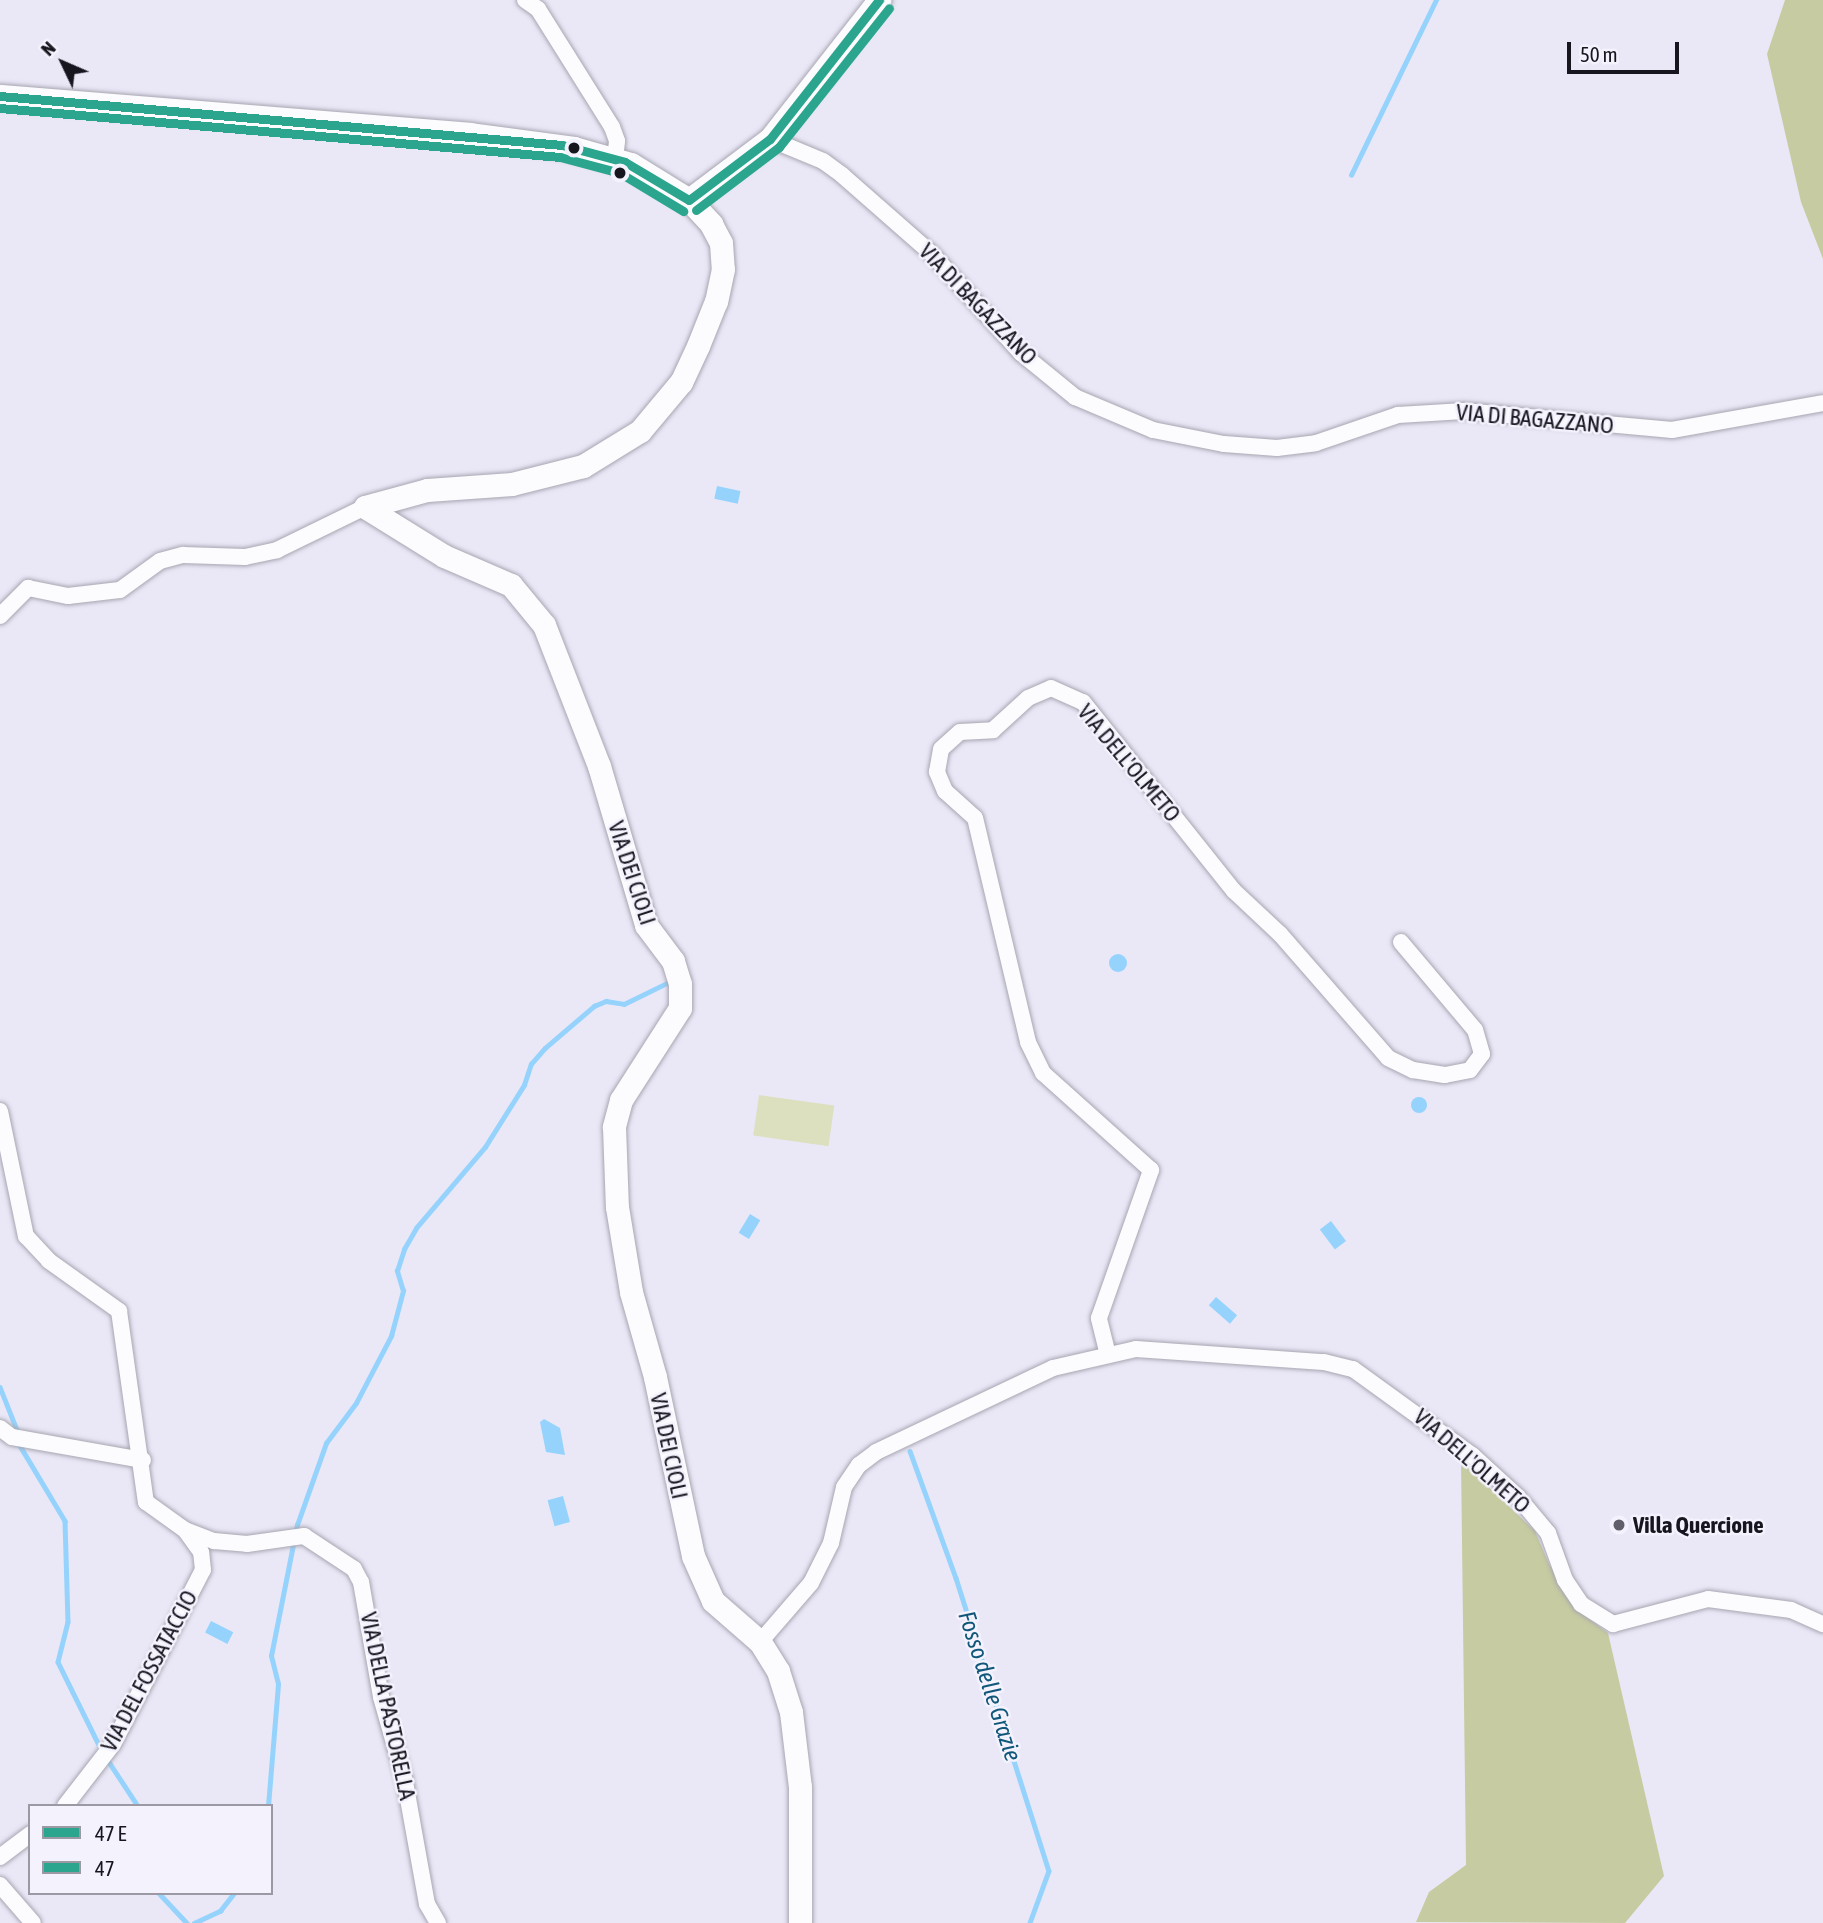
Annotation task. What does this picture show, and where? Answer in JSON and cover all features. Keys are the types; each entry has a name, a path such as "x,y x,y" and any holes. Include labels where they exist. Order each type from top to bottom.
{"street":[{"path":"689,200 770,139 878,0"},
{"path":"537,3 612,127 617,141 615,159"},
{"path":"0,96 500,138 615,159 689,200 711,224 721,243 723,270 716,302 681,382 640,431 583,466 512,484 427,490 365,507 277,550 245,557 183,555 160,561 120,590 68,596 28,588 0,616"},
{"name":"VIA DI BAGAZZANO","path":"770,139 823,161 842,175 933,255 1021,354 1075,397 1153,430 1224,444 1277,448 1316,443 1398,415 1464,411 1672,430 1823,403"},
{"name":"VIA DEI CIOLI","path":"365,507 444,556 511,585 544,625 599,766 646,925 673,961 680,984 680,1008 621,1100 614,1127 617,1207 631,1293 655,1377 693,1556 713,1601 760,1642 778,1671 791,1712 800,1787 800,1923"},
{"name":"VIA DELL'OLMETO","path":"1108,1355 1099,1318 1151,1170 1043,1073 1028,1042 975,818 945,791 937,772 941,749 960,732 993,730 1028,698 1051,688 1083,702 1234,891 1280,934 1388,1058 1413,1070 1446,1075 1470,1070 1482,1054 1475,1030 1401,942"},
{"name":"VIA DELLA PASTORELLA","path":"0,1111 26,1236 49,1261 119,1311 143,1460 146,1502 185,1530 214,1541 247,1544 304,1536 354,1569 361,1582 381,1697 405,1782 427,1904 438,1923"},
{"name":"VIA DELL'OLMETO","path":"760,1642 811,1583 831,1543 844,1487 859,1465 876,1452 1029,1379 1108,1355 1153,1349 1324,1362 1353,1369 1472,1455 1518,1497 1548,1533 1565,1580 1581,1604 1613,1625 1708,1599 1791,1610 1823,1624"},
{"path":"0,1428 12,1437 143,1460"},
{"name":"VIA DEL FOSSATACCIO","path":"67,1804 113,1744 203,1570 201,1552 185,1530"},
{"path":"0,1857 28,1836"},
{"path":"0,1885 33,1923"}],"green space":[{"path":"1785,0 1823,0 1823,259 1801,202 1767,54"},
{"path":"759,1095 834,1106 829,1146 753,1136"},
{"path":"1461,1461 1535,1531 1549,1564 1578,1611 1608,1633 1664,1876 1625,1923 1416,1922 1429,1892 1466,1865"}],"water":[{"path":"717,486 740,491 738,504 714,499"},
{"path":"1118,954 1124,957 1127,963 1124,969 1118,972 1112,969 1109,963 1112,957"},
{"path":"1419,1097 1425,1099 1425,1111 1419,1113 1413,1111 1411,1105 1413,1099"},
{"path":"750,1214 760,1220 749,1239 739,1233"},
{"path":"1331,1221 1346,1241 1335,1249 1320,1229"},
{"path":"1216,1297 1237,1315 1230,1324 1209,1305"},
{"path":"544,1419 560,1428 565,1455 546,1452 540,1422"},
{"path":"563,1496 570,1522 555,1526 548,1500"},
{"path":"211,1621 233,1632 227,1644 205,1633"}],"waterway":[{"path":"1351,175 1436,0"},
{"path":"268,1804 278,1684 271,1656 297,1525 326,1443 356,1403 391,1336 403,1291 397,1271 404,1249 416,1228 485,1147 524,1085 531,1064 545,1048 594,1006 606,1001 624,1004 671,981"},
{"path":"0,1387 19,1435"},
{"path":"19,1444 65,1521 68,1622 58,1662 102,1751"},
{"name":"Fosso delle Grazie","path":"910,1451 956,1578 1049,1871 1030,1923"},
{"path":"107,1759 137,1804"},
{"path":"161,1895 187,1923"},
{"path":"194,1923 220,1911 232,1895"}],"transit line":[{"path":"689,200 770,139 879,0"},
{"name":"47","path":"696,210 779,147 889,8"},
{"path":"0,96 562,145 625,162 689,200"},
{"name":"47","path":"0,108 560,157 620,173 683,211"}],"place":[{"name":"Villa Quercione","path":"1619,1525"}]}
